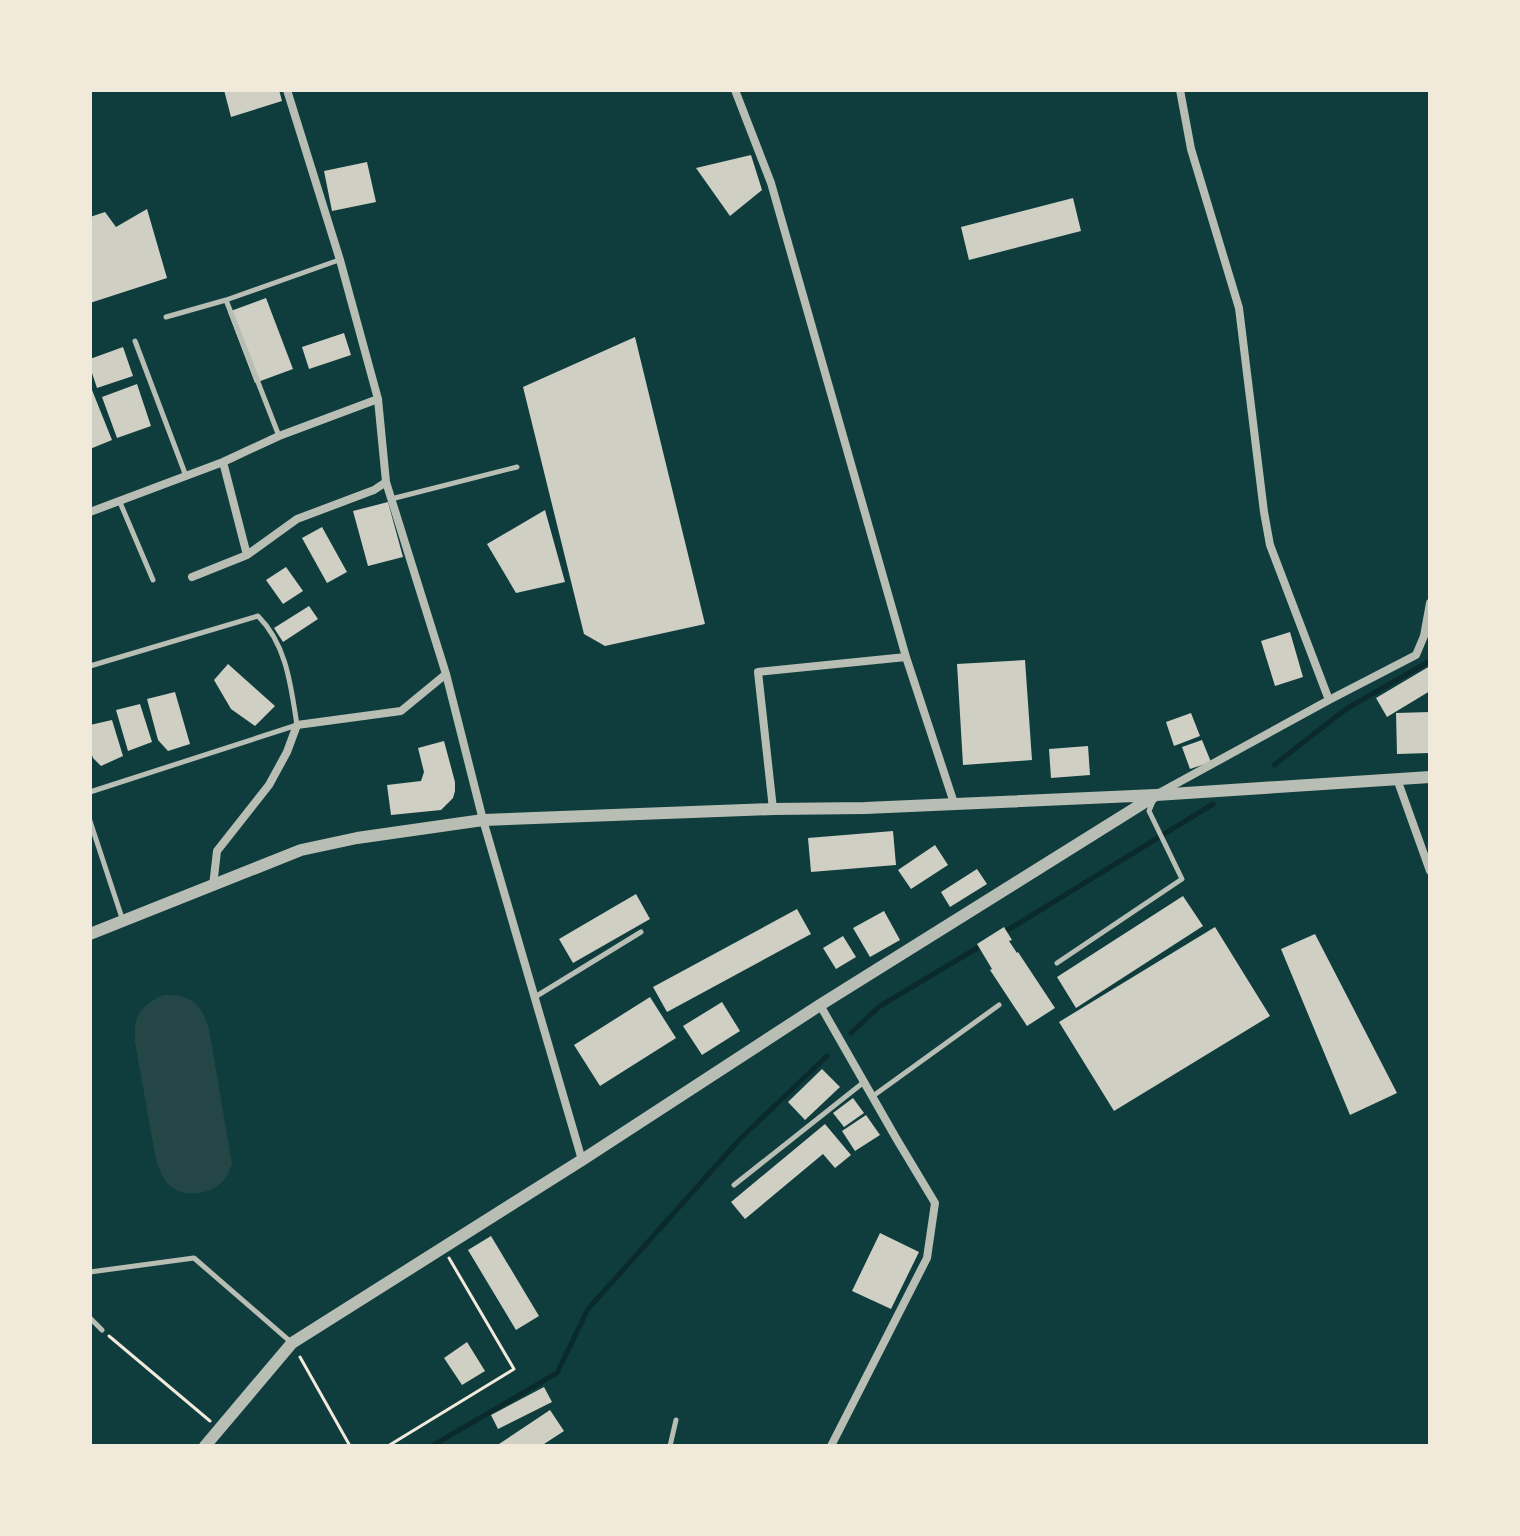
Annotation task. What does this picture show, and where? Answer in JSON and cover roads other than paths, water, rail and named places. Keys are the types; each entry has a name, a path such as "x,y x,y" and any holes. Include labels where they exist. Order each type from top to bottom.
{"street":[{"path":"287,90 340,260 378,399 386,482 446,674 483,820 582,1160"},
{"path":"735,90 771,183 906,657 954,803"},
{"path":"1180,90 1191,149 1239,308 1270,545 1329,700"},
{"path":"90,511 223,462 279,436 378,399"},
{"path":"223,462 247,555"},
{"path":"192,577 247,555 297,519 374,490 386,482"},
{"path":"205,1446 292,1343 820,1005 1156,795 1416,655 1424,636 1430,603"},
{"path":"773,809 758,672 906,657"},
{"path":"213,886 217,851 269,785 297,725 401,711 446,674"},
{"path":"90,934 301,850 357,838 483,820 1156,795 1430,777"},
{"path":"1397,779 1430,871"},
{"path":"820,1005 935,1203 927,1258 831,1446"}],"lane":[{"path":"166,317 226,300 340,260"},
{"path":"226,300 279,436"},
{"path":"135,341 186,476"},
{"path":"391,499 517,467"},
{"path":"118,500 153,580"},
{"path":"90,666 258,616 275,637 283,659 297,725 90,792"},
{"path":"1057,963 1182,879 1149,811 1156,795"},
{"path":"90,821 123,922"},
{"path":"535,998 641,932"},
{"path":"872,1097 999,1005"},
{"path":"734,1185 864,1082"},
{"path":"90,1272 194,1258 292,1343"},
{"path":"90,1318 102,1330"},
{"path":"670,1446 676,1420"}],"waterway":[{"path":"1274,765 1346,709 1430,661"},
{"path":"1003,933 1213,804"},
{"path":"851,1033 880,1006 984,944"},
{"path":"432,1446 557,1373 588,1309 740,1139 827,1056"}]}
